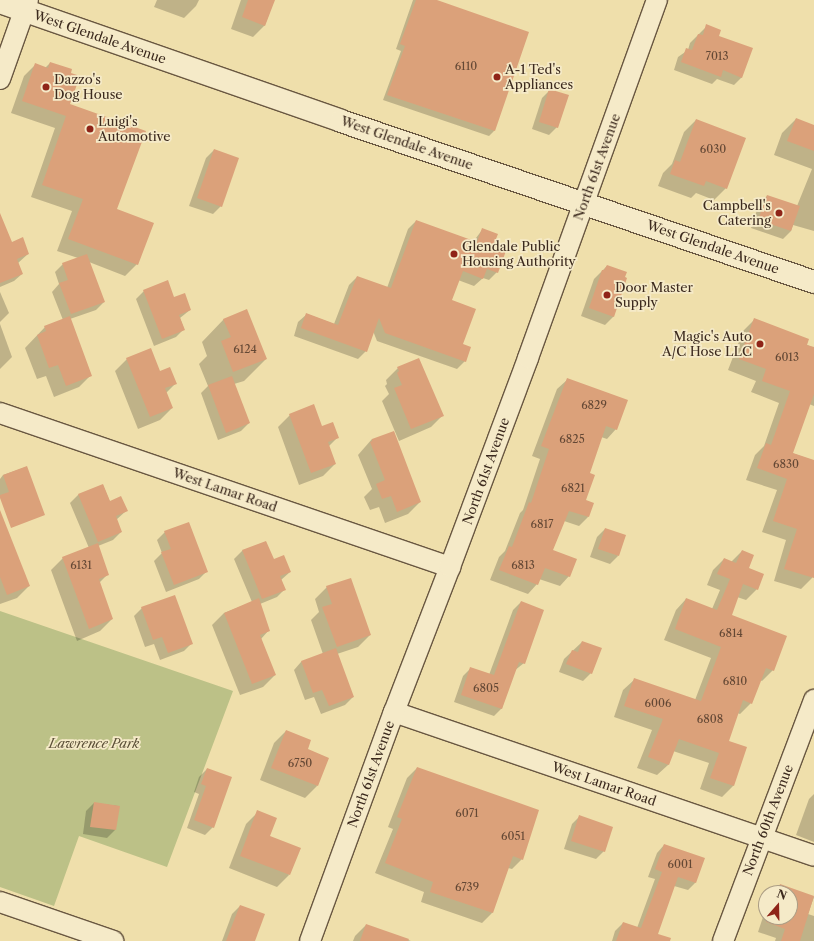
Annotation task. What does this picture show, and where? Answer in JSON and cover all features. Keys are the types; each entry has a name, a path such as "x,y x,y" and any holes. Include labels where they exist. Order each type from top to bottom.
{"main road":[{"name":"West Glendale Avenue","path":"0,2 26,5 341,121 584,202 814,282"}],"street":[{"name":"North 61st Avenue","path":"310,941 394,712 450,567 657,0"},
{"path":"0,79 26,5"},
{"name":"West Lamar Road","path":"0,413 450,567"},
{"name":"North 60th Avenue","path":"723,941 814,700"},
{"name":"West Lamar Road","path":"394,712 814,856"},
{"path":"0,902 113,941"}],"green space":[{"name":"Lawrence Park","path":"0,611 233,691 167,867 79,836 54,906 0,887"}],"building":[{"path":"248,0 275,0 265,26 242,17"},
{"path":"416,0 437,0 529,32 495,131 387,95 405,46 400,44"},
{"path":"706,24 721,30 719,36 753,48 742,78 723,70 721,77 681,62 686,48 692,50 698,34 703,35"},
{"path":"50,62 72,69 71,73 80,76 70,104 146,131 117,209 154,223 138,265 68,239 83,199 42,185 66,116 22,101 35,63 48,68"},
{"path":"549,89 569,95 558,128 539,122"},
{"path":"796,118 814,125 814,151 787,141"},
{"path":"696,119 746,138 727,189 706,181 704,186 670,174 675,160 680,162"},
{"path":"214,149 239,158 222,207 197,198"},
{"name":"Campbell's Catering","path":"767,195 800,206 791,231 758,220"},
{"path":"0,213 12,242 23,237 29,254 17,259 23,274 0,283"},
{"path":"416,220 477,242 482,228 498,234 494,244 507,248 498,273 487,269 483,279 463,271 452,300 476,309 463,344 471,347 466,362 385,333 379,318 367,352 301,328 306,313 338,325 357,276 391,288"},
{"path":"87,254 105,302 71,314 59,283 68,280 62,263"},
{"name":"Door Master Supply","path":"607,265 627,272 625,277 627,278 614,317 589,308 602,270 604,270"},
{"path":"168,280 174,297 185,293 191,310 179,315 185,330 162,339 143,290"},
{"path":"247,309 267,359 233,372 221,341 231,337 223,319"},
{"path":"70,316 92,376 66,386 58,365 49,368 37,335 46,331 44,326"},
{"path":"754,318 809,339 807,345 814,347 814,394 793,453 814,460 814,578 784,569 797,529 773,521 787,479 757,468 766,443 771,445 790,391 762,381 766,369 739,359"},
{"path":"151,348 160,371 170,367 177,384 165,388 173,408 150,417 126,358"},
{"path":"419,358 444,416 411,429 394,388 402,385 397,373 399,371 397,367"},
{"path":"232,376 250,423 226,433 208,385"},
{"path":"567,378 628,400 617,430 606,426 590,473 595,475 586,500 594,503 589,517 569,511 553,550 577,559 570,577 545,568 538,585 499,570 509,546 512,547 529,502 531,503 549,449 541,446"},
{"path":"314,404 322,426 333,422 339,438 328,442 336,464 311,473 289,414"},
{"path":"394,431 421,502 397,512 391,496 382,499 376,484 385,480 370,442 372,439"},
{"path":"27,466 45,515 11,528 0,498 0,495 9,492 3,475"},
{"path":"103,484 110,501 121,496 128,511 116,516 122,532 98,542 78,494"},
{"path":"0,510 30,586 7,595 0,577"},
{"path":"189,522 208,572 174,585 161,552 171,549 164,531"},
{"path":"605,528 626,535 619,556 598,549"},
{"path":"266,541 274,559 284,555 291,572 280,576 286,590 262,599 242,550"},
{"path":"98,543 109,575 99,579 113,619 89,629 62,557"},
{"path":"742,550 754,555 749,568 764,574 758,590 743,584 732,615 787,636 774,671 766,668 752,704 743,700 729,741 747,747 734,786 710,778 719,753 679,739 669,765 648,757 663,719 624,706 634,678 701,701 721,647 675,629 686,598 717,610 730,579 717,574 724,558 736,563"},
{"path":"351,578 371,635 337,647 322,607 332,604 326,586"},
{"path":"175,595 193,644 168,653 162,637 153,640 141,607"},
{"path":"259,598 270,631 260,635 276,675 252,684 224,613"},
{"path":"521,601 544,610 525,664 519,662 502,709 461,695 470,667 494,675"},
{"path":"582,641 602,648 592,674 566,664 572,650 578,652"},
{"path":"336,648 354,697 329,706 322,690 313,693 301,661"},
{"path":"286,730 311,740 308,749 329,758 318,786 271,768"},
{"path":"417,767 539,810 523,860 513,856 493,913 430,892 433,882 385,863 402,819 397,817"},
{"path":"207,768 232,777 214,828 194,820 206,786 201,784"},
{"path":"94,802 120,806 116,830 90,827"},
{"path":"257,810 277,818 270,836 301,848 290,875 240,856"},
{"path":"579,815 613,827 605,852 571,841"},
{"path":"664,844 705,858 696,883 678,877 658,934 671,938 670,941 616,941 623,922 641,928 662,872 655,869"},
{"path":"798,890 814,896 800,941 781,941 785,929 774,925 798,925"},
{"path":"240,905 265,914 255,941 226,941"},
{"path":"366,924 409,939 408,941 360,941"}],"place":[{"name":"A-1 Ted's Appliances","path":"497,77"},
{"name":"Dazzo's Dog House","path":"46,87"},
{"name":"Luigi's Automotive","path":"90,129"},
{"name":"Campbell's Catering","path":"779,213"},
{"name":"Glendale Public Housing Authority","path":"454,254"},
{"name":"Door Master Supply","path":"607,295"},
{"name":"Magic's Auto A/C Hose LLC","path":"760,344"}]}
